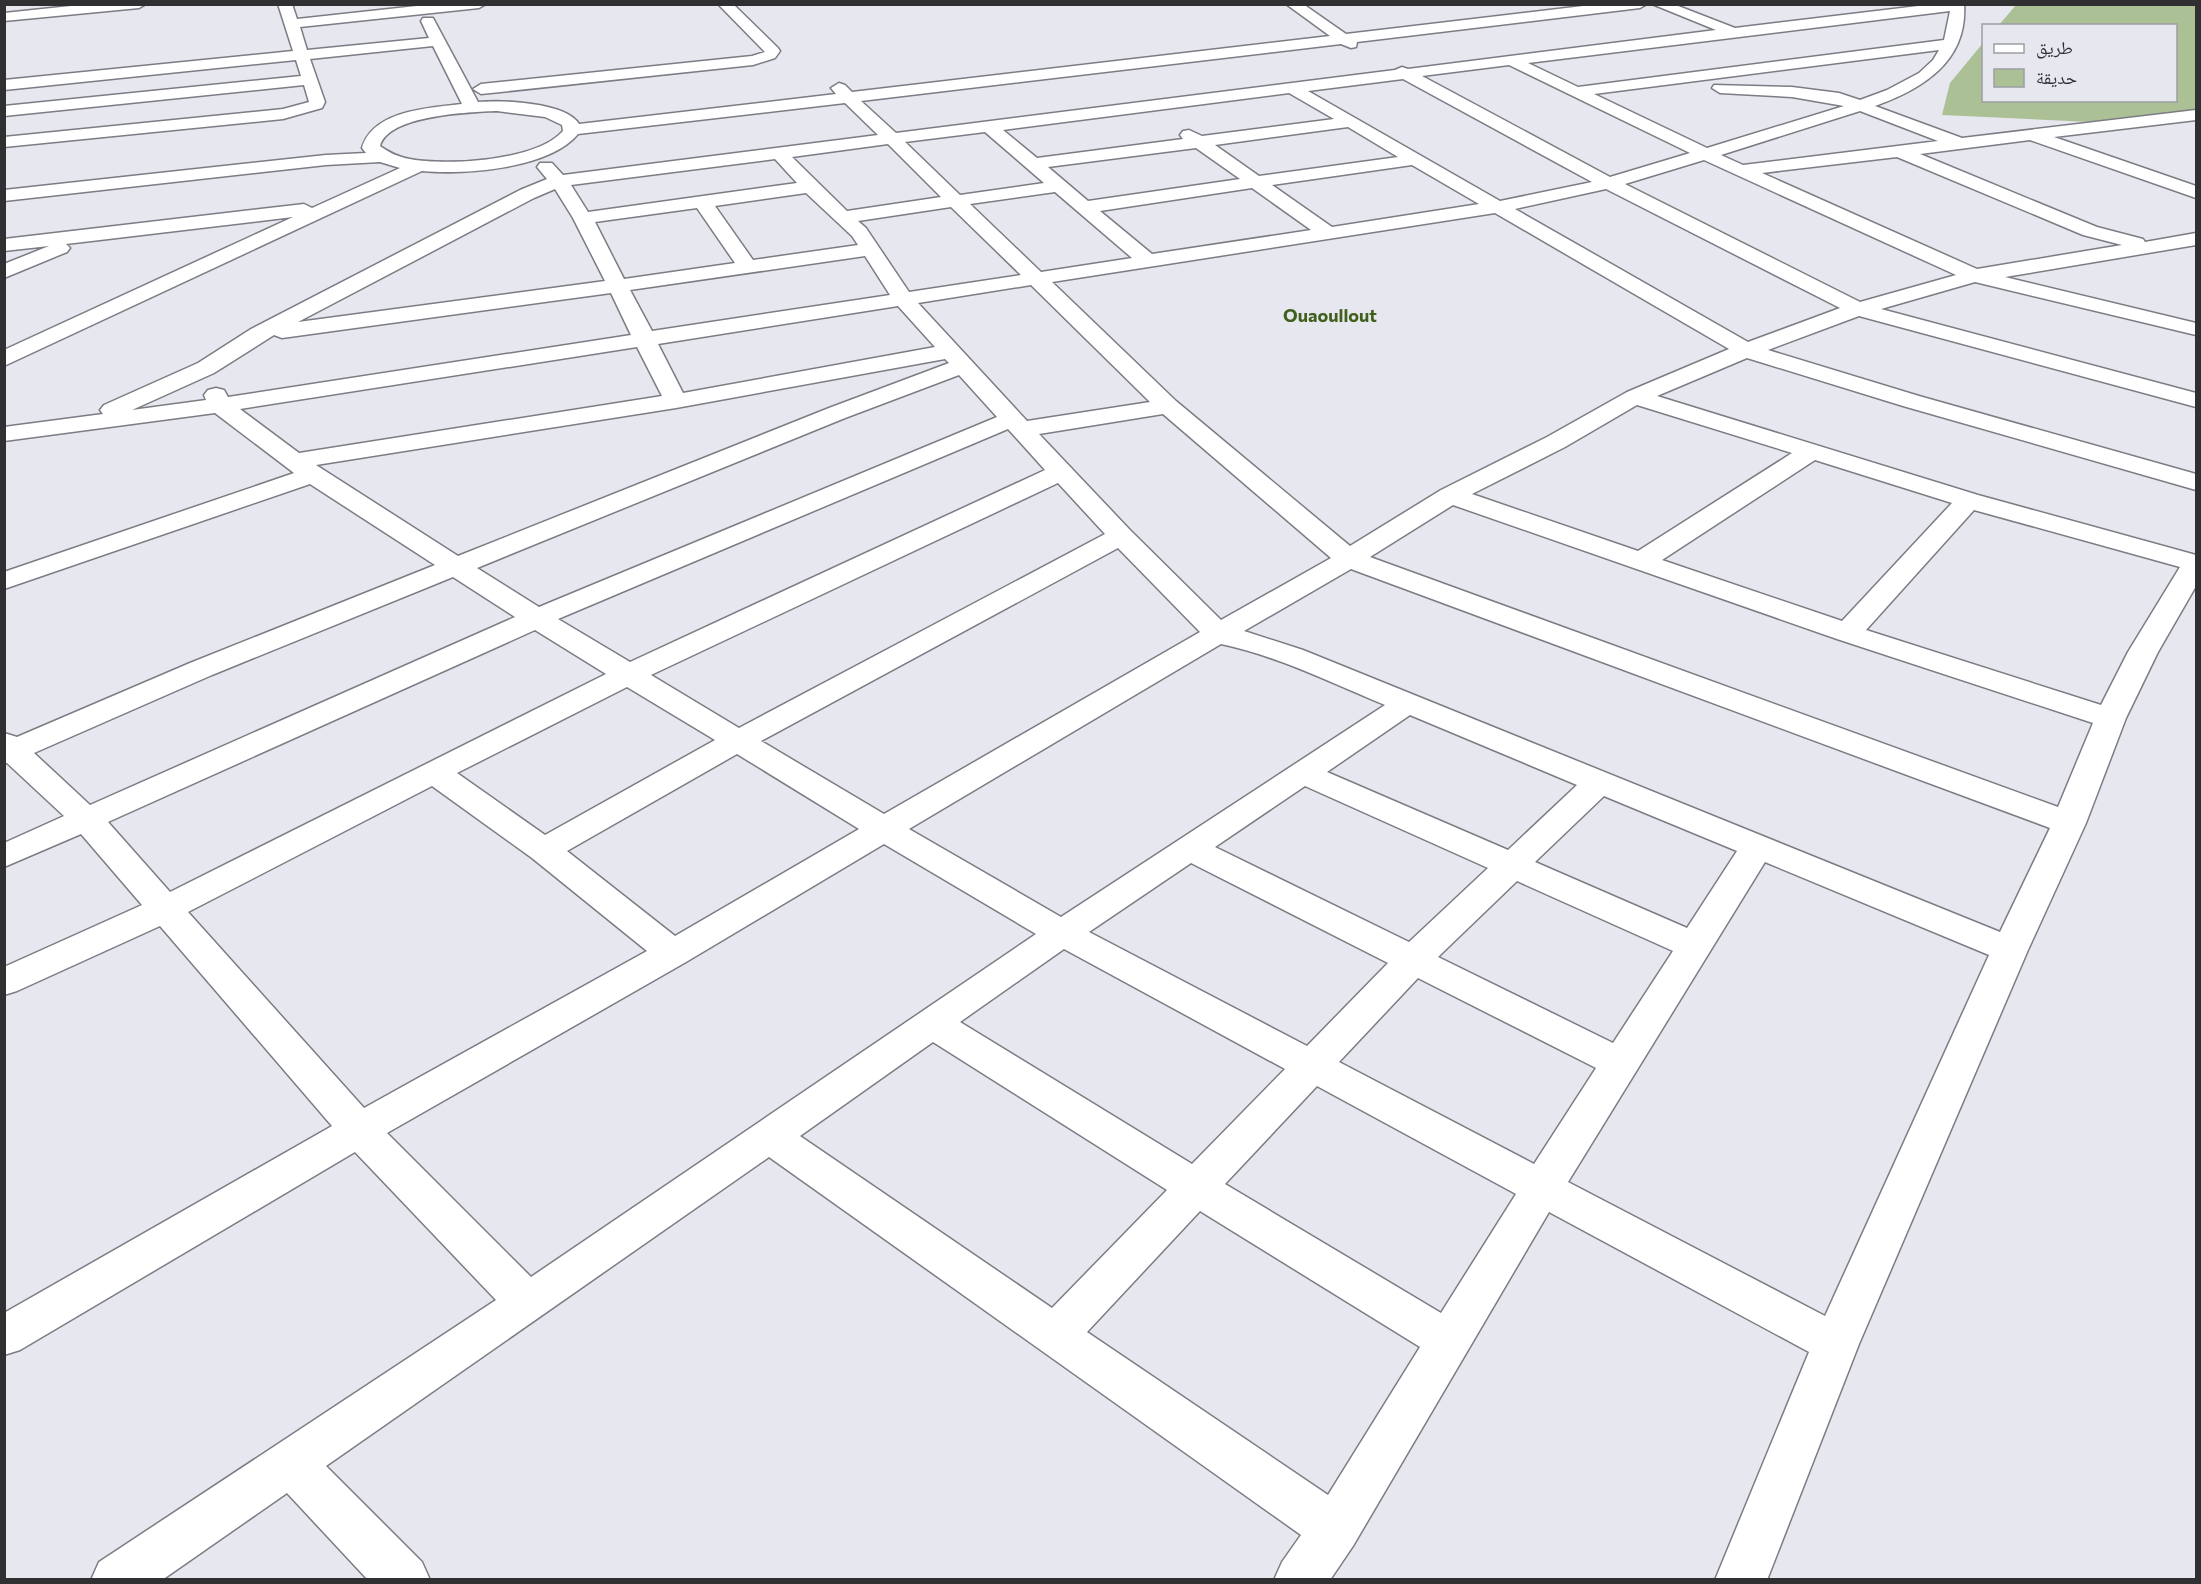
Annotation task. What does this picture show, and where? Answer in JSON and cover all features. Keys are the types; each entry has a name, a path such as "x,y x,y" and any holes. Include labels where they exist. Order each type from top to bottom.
{"street":[{"path":"4,16 138,4"},
{"path":"4,142 294,112 316,105 317,102 285,4"},
{"path":"292,24 421,7 479,4"},
{"path":"464,91 753,60 770,56 773,51 725,4"},
{"path":"1293,4 1337,35 1405,74 1608,183 1858,309 2196,400"},
{"path":"844,93 1090,69 1337,35 1467,13 1556,4"},
{"path":"4,183 328,147 372,139 378,133 401,121 434,112 472,107 520,107 556,114 569,125 1337,35 1490,23 1640,4"},
{"path":"1659,4 1766,44"},
{"path":"1689,4 1793,46 1834,58"},
{"path":"4,434 77,426 220,405 1329,234 1497,207 1608,183 1707,155 1863,106 1927,75 1952,41 1958,5 560,181 527,194 259,334 206,368 77,426"},
{"path":"421,7 472,107"},
{"path":"1875,15 1952,41"},
{"path":"1490,23 1511,32"},
{"path":"4,85 439,41"},
{"path":"1532,41 1637,83 1817,94 1863,106 1958,143"},
{"path":"1576,92 1952,41"},
{"path":"1793,46 1809,60"},
{"path":"1512,61 1707,155 1975,276 2196,329"},
{"path":"1090,69 1109,81"},
{"path":"4,111 310,80"},
{"path":"1293,88 1746,350 1911,401 2196,482"},
{"path":"844,93 1168,406 1349,559 2069,823"},
{"path":"1127,93 1329,234"},
{"path":"1743,170 2196,115"},
{"path":"2153,119 2196,133"},
{"path":"1033,164 1352,122"},
{"path":"4,196 326,159 381,157 418,166 477,165 534,154 566,138 569,125"},
{"path":"988,126 1149,262"},
{"path":"2030,135 2196,192"},
{"path":"372,139 371,148 381,157"},
{"path":"1899,151 2090,231 2115,239 2196,255"},
{"path":"779,153 810,187 859,232 903,299 1017,424 1121,536 1219,634 1254,642 1408,703 2010,950"},
{"path":"534,154 560,181 583,218 676,401"},
{"path":"1085,207 1417,159"},
{"path":"4,359 418,166"},
{"path":"844,217 1058,186"},
{"path":"583,218 810,187"},
{"path":"702,201 747,266"},
{"path":"4,245 333,207"},
{"path":"4,272 92,235"},
{"path":"4,1336 359,1130 673,953 1349,559 1450,495 1556,442 1635,397 1746,350 1858,309 1975,276 2149,245 2196,239"},
{"path":"259,334 617,286 869,249"},
{"path":"4,581 303,468 676,401 958,358"},
{"path":"528,1303 359,1130 87,820 7,749 826,417 958,358"},
{"path":"206,368 220,405 303,468 537,618 884,829 1062,933 1836,1344"},
{"path":"1635,397 1969,500 2196,564 2143,652 2110,718 2069,823 2010,950 1836,1344 1741,1580"},
{"path":"4,856 537,618 1017,424 1168,406"},
{"path":"1640,562 1811,452"},
{"path":"4,982 165,909 629,674 1061,472"},
{"path":"1450,495 1847,633 2110,718"},
{"path":"1847,633 1969,500"},
{"path":"544,850 739,740 1121,536"},
{"path":"117,1580 528,1303 1062,933 1408,703"},
{"path":"434,772 544,850 673,953"},
{"path":"1303,773 1695,946"},
{"path":"1055,1335 1413,960 1599,782"},
{"path":"1300,1580 1335,1529 1542,1187 1758,847"},
{"path":"1189,848 1620,1063"},
{"path":"932,1023 1449,1341"},
{"path":"768,1136 1335,1529"},
{"path":"290,1463 404,1580"}],"green space":[{"path":"2016,5 2196,5 2196,111 2090,122 1942,115 1950,83 1982,44 1982,102 2177,102 2177,24 2000,24"}],"district":[{"name":"Ouaoullout","path":"1330,315"}]}
